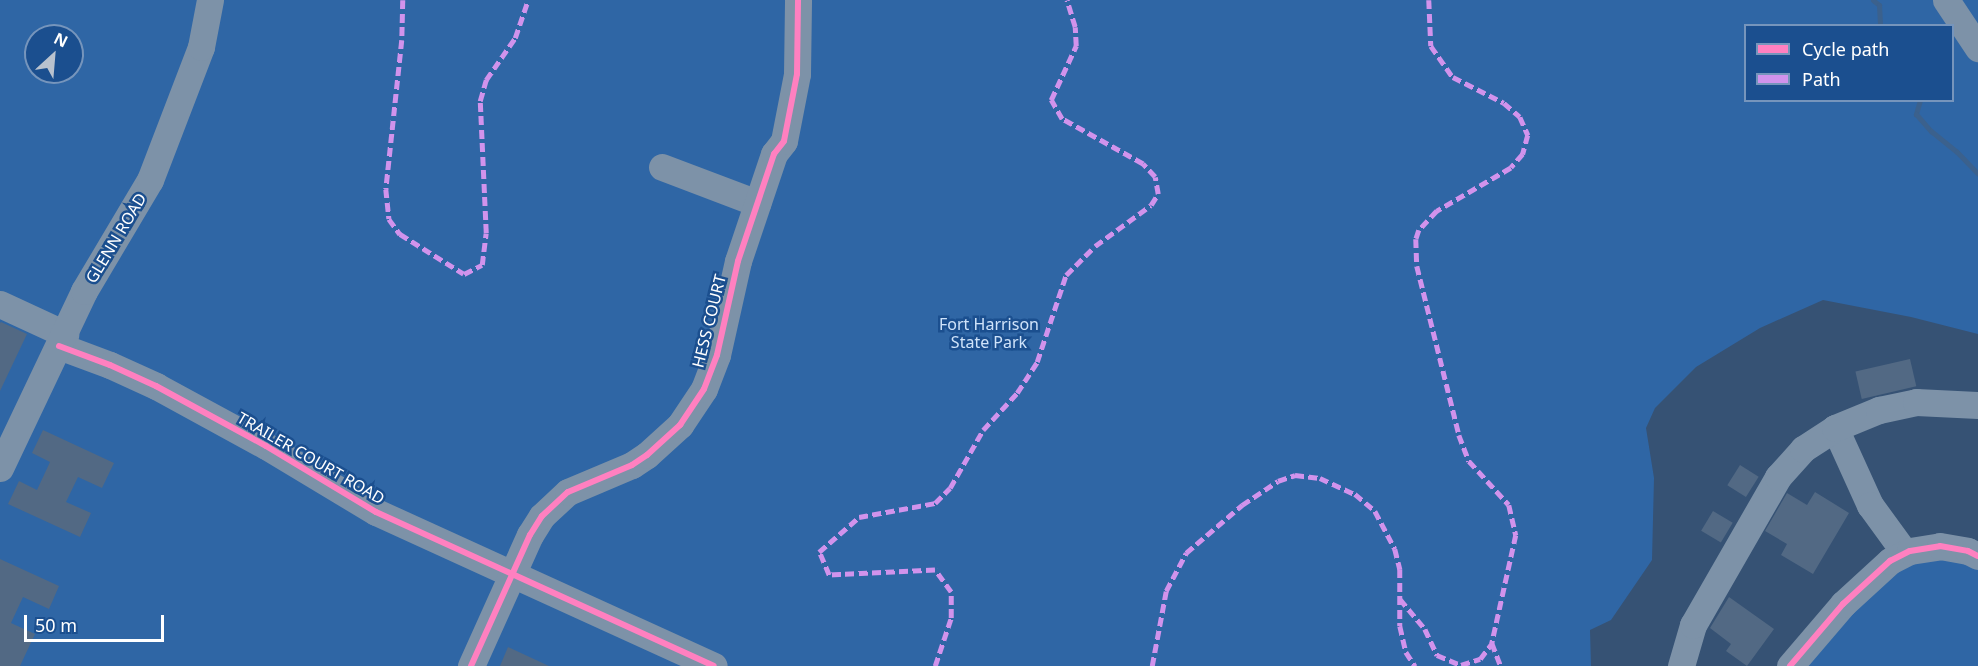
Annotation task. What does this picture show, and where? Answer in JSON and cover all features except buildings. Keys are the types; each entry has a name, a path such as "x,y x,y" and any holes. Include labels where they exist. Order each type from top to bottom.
{"street":[{"name":"GLENN ROAD","path":"0,468 88,283 144,192 159,160 201,48 210,0"},
{"name":"HESS COURT","path":"471,666 534,529 556,501 581,484 607,476 647,455 668,437 690,411 714,364 731,287 774,154 784,141 788,124 797,74 798,0"},
{"path":"1946,0 1978,48"},
{"path":"662,167 757,203"},
{"name":"TRAILER COURT ROAD","path":"0,304 62,340 147,382 266,446 358,503 714,666"},
{"path":"1681,666 1686,641 1693,625 1778,477 1803,449 1835,428 1879,410 1916,402 1978,405"},
{"path":"1835,428 1870,505 1905,553"},
{"path":"1790,666 1843,604 1890,561 1905,553 1940,546 1968,551 1978,556"}],"green space":[{"name":"Fort Harrison State Park","path":"0,0 1978,0 1978,334 1911,317 1823,300 1760,328 1696,367 1655,408 1646,428 1654,478 1652,560 1611,620 1590,630 1591,666 0,666"},
{"path":"1978,556 1978,666 1790,666 1890,561"}],"waterway":[{"path":"1873,0 1879,5 1880,24"},
{"path":"1919,102 1916,114 1978,174"}],"marked path":[{"path":"403,0 402,40 386,189 389,219 400,234 464,274 482,265 486,233 480,101 486,80 515,38 528,0"},
{"path":"935,666 951,618 951,592 935,570 829,575 819,552 859,517 935,503 950,488 983,430 1017,393 1037,362 1066,275 1095,246 1151,205 1158,194 1155,177 1143,164 1062,119 1051,100 1076,46 1075,27 1067,0"},
{"path":"1429,0 1431,46 1453,77 1504,103 1520,117 1528,135 1523,154 1511,168 1437,211 1419,230 1416,239 1417,266 1459,435 1469,461 1509,505 1516,535 1492,643 1501,666"},
{"path":"1152,666 1166,591 1186,553 1242,505 1278,481 1295,475 1320,478 1355,494 1375,511 1395,549 1400,569 1400,626 1406,652 1415,666"},
{"path":"1400,599 1425,629 1437,655 1461,665 1480,659 1492,643"}],"cycle path":[{"path":"471,666 530,535 542,516 568,492 632,465 647,455 680,425 704,389 717,355 738,261 774,154 784,141 797,74 798,0"},
{"path":"59,346 110,365 156,386 266,446 376,512 714,666"},
{"path":"1790,666 1843,604 1890,561 1910,551 1940,546 1968,551 1978,556"}]}
